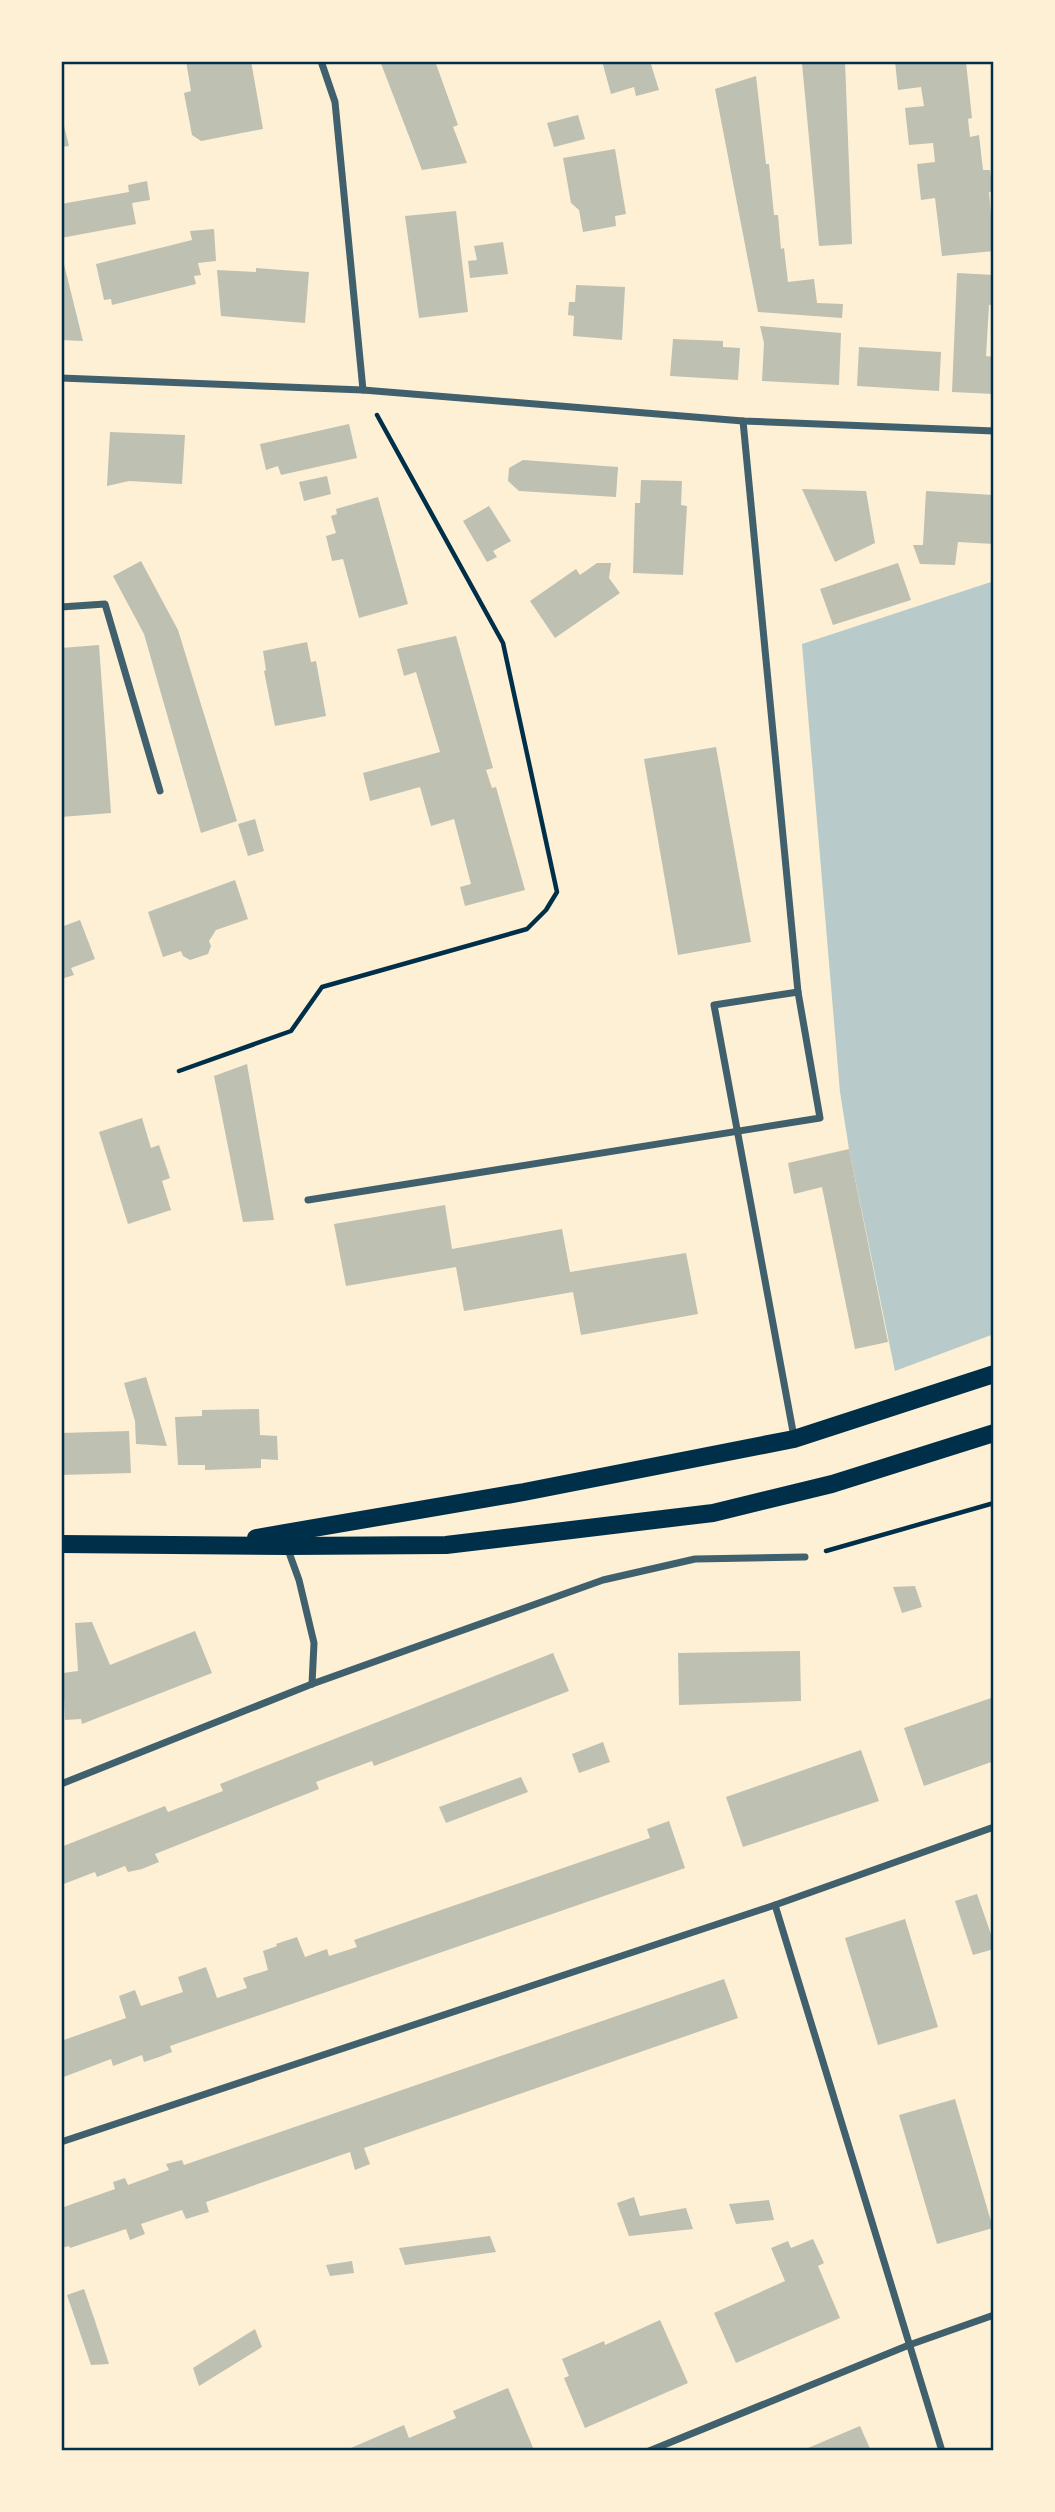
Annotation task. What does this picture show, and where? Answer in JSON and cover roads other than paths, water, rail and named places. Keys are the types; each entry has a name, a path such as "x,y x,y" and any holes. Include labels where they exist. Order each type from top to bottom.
{"main road":[{"path":"218,1544 524,1492 794,1439 994,1374"},
{"path":"61,1544 446,1545 712,1513 832,1485 994,1433"}],"street":[{"path":"321,61 335,102 362,390"},
{"path":"61,377 362,390 743,421 994,431"},
{"path":"308,1200 820,1118 798,992 743,421"},
{"path":"61,607 104,604 160,791"},
{"path":"794,1439 714,1005 798,992"},
{"path":"287,1546 299,1580 314,1643 312,1684"},
{"path":"61,1784 312,1684 603,1580 695,1559 805,1557"},
{"path":"61,2142 775,1905 994,1827"},
{"path":"775,1905 942,2451"},
{"path":"649,2451 909,2345 994,2315"}]}
